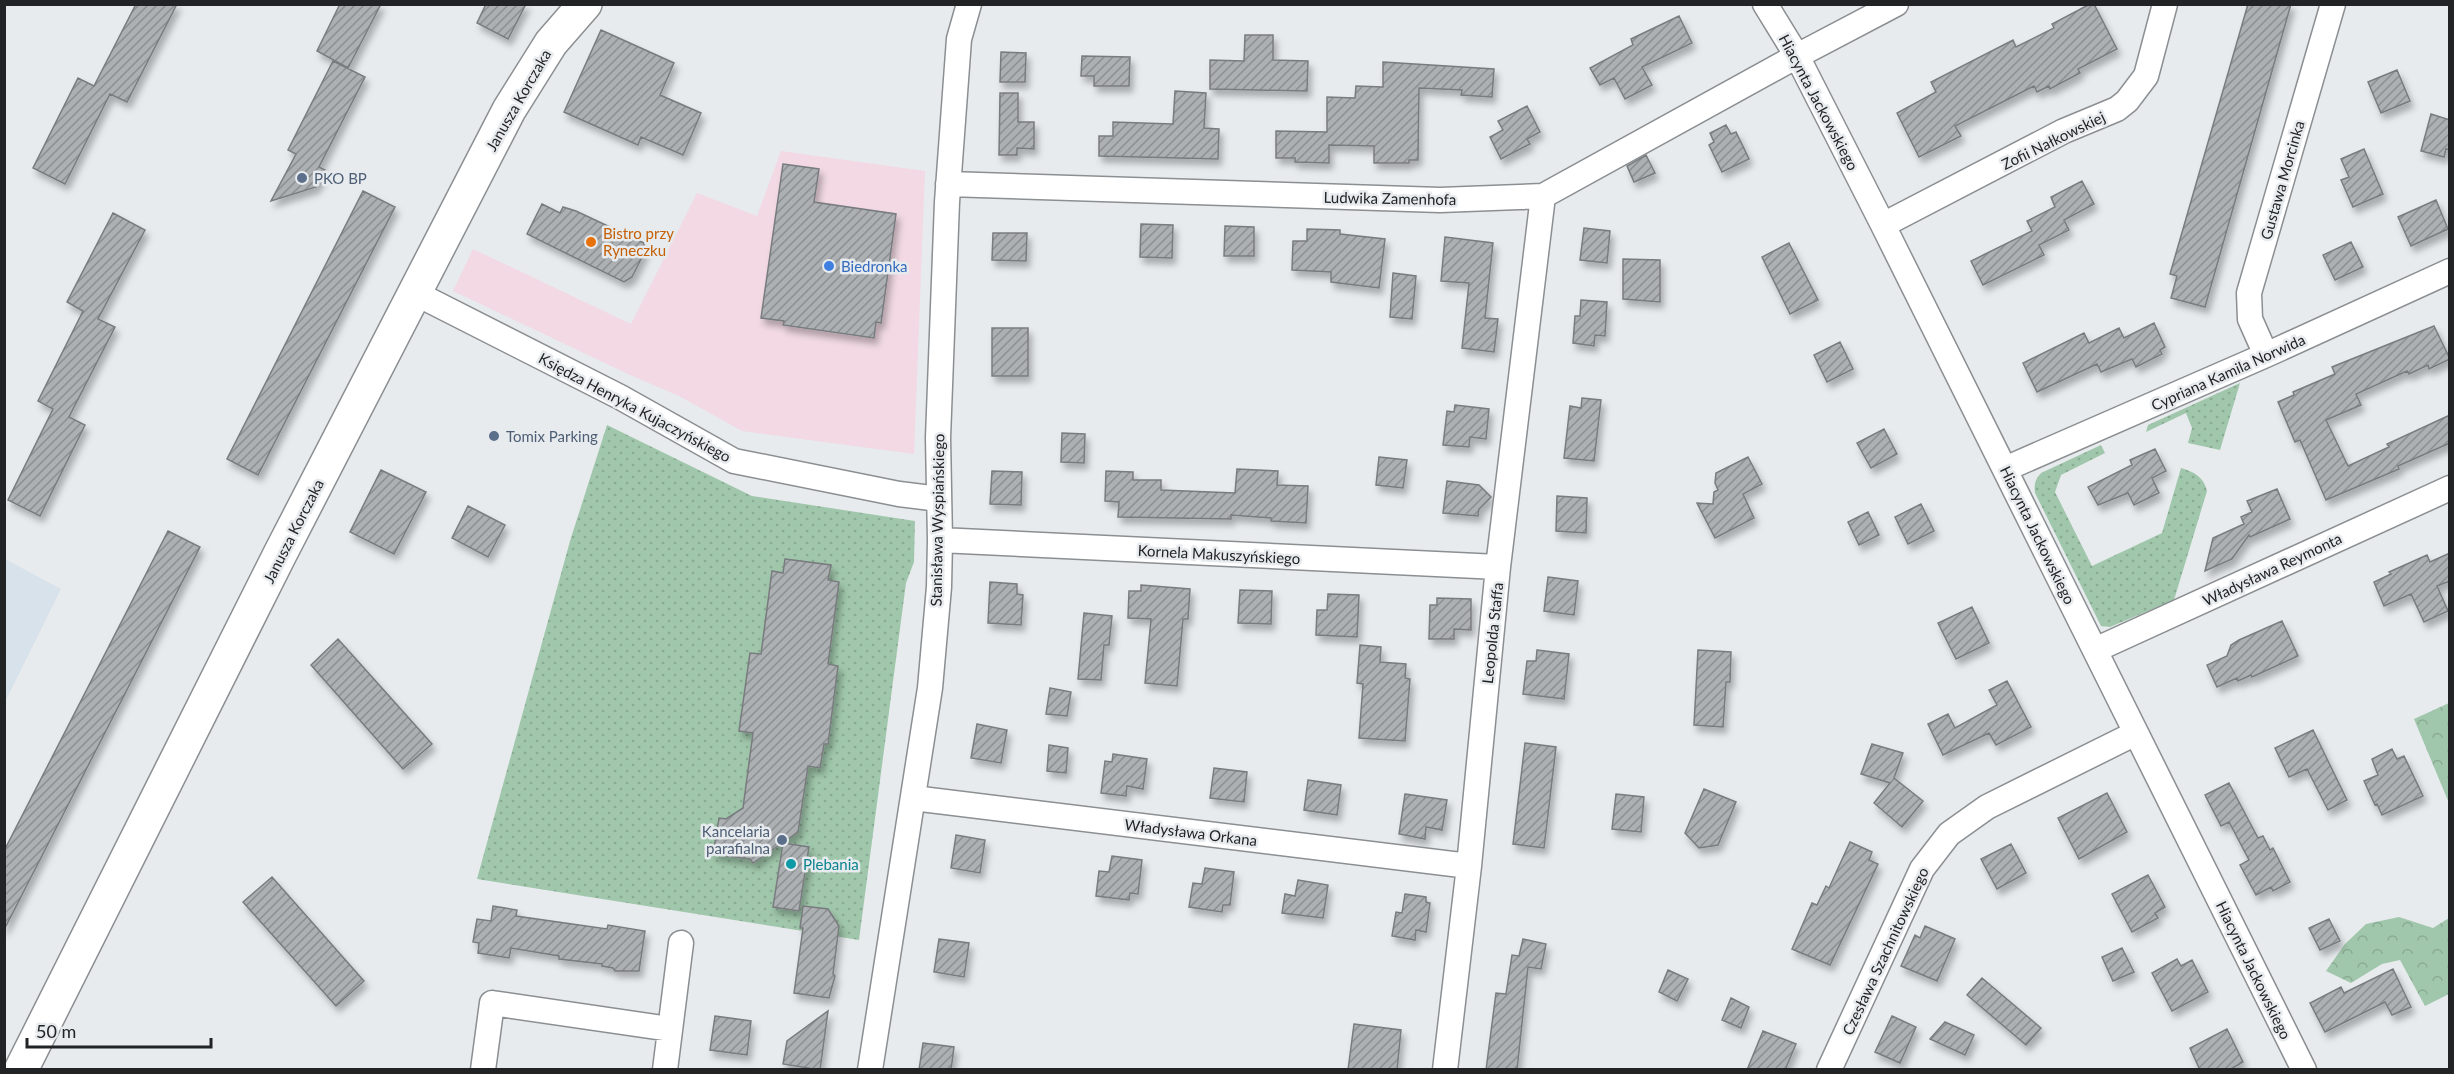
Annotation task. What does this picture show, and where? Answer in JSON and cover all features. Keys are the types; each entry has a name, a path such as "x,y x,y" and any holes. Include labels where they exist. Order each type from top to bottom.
{"street":[{"name":"Janusza Korczaka","path":"21,1070 509,110 551,43 585,4"},
{"name":"Stanisława Wyspiańskiego","path":"870,1070 930,688 940,540 938,438 948,184 959,39 969,4"},
{"name":"Hiacynta Jackowskiego","path":"1766,4 1797,56 1883,225 2304,1070"},
{"name":"Ludwika Zamenhofa","path":"948,184 1440,200 1543,196 1896,4"},
{"name":"Zofii Nałkowskiej","path":"1883,225 2064,131 2117,109 2127,101 2146,76 2165,4"},
{"name":"Gustawa Morcinka","path":"2266,355 2250,319 2249,293 2333,4"},
{"name":"Leopolda Staffa","path":"1445,1070 1469,866 1498,567 1543,196"},
{"name":"Cypriana Kamila Norwida","path":"2005,469 2266,355 2450,271"},
{"name":"Księdza Henryka Kujaczyńskiego","path":"415,293 620,397 734,461 899,494 939,499"},
{"name":"Władysława Reymonta","path":"2095,650 2450,488"},
{"name":"Kornela Makuszyńskiego","path":"940,540 1498,567"},
{"name":"Czesława Szachnitowskiego","path":"1829,1070 1922,869 1949,834 1987,807 2136,733"},
{"name":"Władysława Orkana","path":"913,798 1469,866"},
{"path":"665,1070 681,944"},
{"path":"483,1070 492,1003 670,1029"}],"shaded area":[{"path":"781,151 925,171 914,454 742,431 679,396 453,291 473,249 631,324 697,193 757,216"},
{"path":"5,559 61,589 5,702"}],"green space":[{"path":"2240,383 2220,450 2188,443 2192,428 2186,413 2146,432 2148,425"},
{"path":"607,425 752,496 915,521 914,562 906,583 859,940 477,879 570,541"},
{"path":"2101,445 2105,453 2061,475 2055,492 2092,566 2162,533 2181,468 2198,476 2204,482 2207,491 2174,600 2110,627 2101,626 2035,493 2036,480 2041,473"},
{"path":"2449,703 2449,803 2414,719"},
{"path":"2399,917 2433,928 2449,918 2449,994 2425,1006 2400,960 2382,964 2351,983 2326,971 2345,944 2366,924"}],"building":[{"path":"136,4 177,4 127,102 110,94 65,184 33,168 78,78 94,86"},
{"path":"340,4 381,4 348,68 317,51"},
{"path":"486,4 526,4 508,39 477,23"},
{"path":"2094,4 2117,49 2078,69 2080,73 2050,89 2049,86 2037,92 2034,86 1955,126 1961,136 1919,157 1897,113 1936,92 1931,82 2013,40 2016,47 2054,28 2052,24"},
{"path":"2248,4 2291,4 2205,307 2171,298 2177,276 2170,274"},
{"path":"1679,16 1692,43 1642,67 1652,85 1625,99 1614,78 1600,85 1590,68 1633,45 1631,39"},
{"path":"601,30 674,63 660,95 701,113 683,155 641,137 638,145 564,112"},
{"path":"1245,35 1273,35 1273,60 1308,61 1307,91 1210,89 1210,60 1244,61"},
{"path":"1001,52 1026,53 1025,82 1000,82"},
{"path":"1082,56 1130,57 1129,86 1094,86 1094,76 1081,76"},
{"path":"333,61 365,77 319,167 325,170 316,187 271,201 296,154 288,150"},
{"path":"1383,62 1494,69 1492,97 1461,95 1462,90 1419,88 1418,160 1409,160 1409,163 1374,163 1374,146 1329,145 1329,163 1295,162 1295,158 1276,158 1276,131 1327,132 1327,97 1355,98 1356,86 1383,87"},
{"path":"2397,70 2410,101 2381,113 2368,82"},
{"path":"1175,91 1206,93 1204,128 1219,129 1218,159 1099,156 1099,136 1113,136 1113,122 1173,124"},
{"path":"1000,93 1018,93 1018,122 1034,122 1034,149 1017,148 1017,155 999,155"},
{"path":"1527,106 1540,132 1527,139 1530,144 1501,159 1490,137 1503,130 1498,121"},
{"path":"2431,114 2450,120 2450,150 2446,149 2444,157 2421,151"},
{"path":"1726,125 1731,134 1736,132 1749,159 1722,172 1709,145 1714,142 1710,133"},
{"path":"2364,149 2383,194 2353,207 2341,180 2349,177 2341,159"},
{"path":"1646,155 1655,173 1634,182 1627,166"},
{"name":"Biedronka","path":"783,164 819,169 814,202 896,214 881,323 876,322 874,338 783,325 784,321 761,318"},
{"path":"2082,181 2094,204 2064,220 2069,230 2039,245 2044,255 1983,285 1971,261 2032,231 2027,221 2055,207 2051,197"},
{"path":"363,191 395,207 258,475 227,459"},
{"path":"2436,200 2448,229 2411,246 2398,217"},
{"path":"542,204 560,213 563,207 576,211 644,243 644,253 632,277 624,282 527,234"},
{"path":"113,213 145,230 98,319 115,327 69,417 85,425 40,516 8,500 53,409 38,401 83,311 67,302"},
{"path":"1141,224 1173,225 1172,258 1140,257"},
{"path":"1225,226 1254,227 1254,256 1224,256"},
{"path":"1584,228 1610,231 1607,263 1580,260"},
{"path":"1307,229 1340,230 1340,234 1385,239 1379,288 1331,282 1331,272 1292,270 1293,241 1307,241"},
{"path":"993,233 1027,233 1026,261 992,260"},
{"path":"1445,237 1493,243 1485,318 1498,319 1494,352 1462,348 1469,283 1441,281"},
{"path":"2351,242 2363,267 2335,280 2323,255"},
{"path":"1789,243 1818,300 1790,314 1762,257"},
{"path":"1623,259 1660,260 1660,302 1623,299"},
{"path":"1393,273 1416,276 1412,319 1390,317"},
{"path":"1581,300 1607,302 1605,336 1595,335 1594,346 1573,343 1575,316 1580,316"},
{"path":"2154,323 2165,347 2160,350 2162,354 2136,367 2132,359 2101,372 2097,364 2037,392 2023,363 2084,333 2089,343 2119,328 2124,338"},
{"path":"2434,326 2450,359 2429,369 2428,365 2409,374 2407,371 2356,394 2361,405 2326,420 2348,466 2389,447 2387,444 2450,415 2450,443 2398,466 2399,469 2326,500 2300,440 2295,442 2278,402 2294,395 2293,392 2335,374 2332,367"},
{"path":"992,328 1028,328 1028,376 992,376"},
{"path":"1840,342 1853,369 1827,382 1814,355"},
{"path":"1582,398 1601,400 1594,461 1564,458 1570,406 1581,408"},
{"path":"1455,405 1489,409 1486,439 1470,437 1469,447 1443,445 1447,411 1454,412"},
{"path":"1884,429 1897,454 1871,468 1857,443"},
{"path":"1062,433 1085,434 1084,463 1061,462"},
{"path":"2155,449 2166,471 2152,478 2159,493 2134,505 2128,493 2098,505 2088,487 2132,465 2130,460"},
{"path":"1379,457 1407,460 1403,488 1376,485"},
{"path":"1748,457 1762,484 1743,494 1754,518 1715,538 1697,503 1713,504 1714,492 1718,490 1715,483 1716,473"},
{"path":"1237,469 1278,471 1277,485 1308,486 1306,523 1231,515 1231,519 1118,517 1119,502 1105,501 1106,471 1133,472 1133,480 1161,480 1161,490 1235,493"},
{"path":"381,470 426,492 394,554 350,532"},
{"path":"992,471 1022,472 1021,505 990,504"},
{"path":"1447,481 1479,485 1491,497 1479,509 1478,516 1443,513"},
{"path":"2277,489 2290,519 2250,537 2249,535 2232,559 2205,571 2213,538 2244,524 2241,517 2252,512 2247,501"},
{"path":"1557,496 1587,498 1586,533 1556,531"},
{"path":"1921,504 1934,531 1908,544 1895,517"},
{"path":"468,506 505,525 488,557 452,538"},
{"path":"1868,512 1879,535 1859,545 1848,522"},
{"path":"168,531 200,547 4,930 4,851"},
{"path":"2450,553 2450,581 2437,586 2448,611 2424,622 2411,594 2384,606 2374,582 2391,574 2389,572 2427,555 2430,562"},
{"path":"785,559 831,565 828,580 839,582 828,664 838,666 828,744 824,744 820,768 808,766 798,832 753,863 750,859 713,854 719,818 726,819 743,808 753,733 739,731 750,653 761,654 772,571 783,573"},
{"path":"1548,577 1578,581 1574,615 1544,611"},
{"path":"990,582 1017,584 1017,594 1023,595 1021,625 988,623"},
{"path":"1141,585 1190,589 1188,619 1183,619 1177,686 1145,683 1151,619 1128,618 1129,591 1141,591"},
{"path":"1240,590 1272,591 1271,624 1238,623"},
{"path":"1328,594 1359,595 1357,637 1316,635 1317,610 1327,610"},
{"path":"1437,598 1471,599 1471,630 1454,629 1454,639 1429,639 1430,605 1437,605"},
{"path":"1972,607 1989,643 1956,659 1938,623"},
{"path":"1084,613 1112,616 1109,645 1104,645 1101,680 1078,679"},
{"path":"2282,621 2298,656 2252,677 2251,675 2238,681 2237,678 2217,687 2207,665 2227,656 2231,645 2239,640"},
{"path":"338,639 432,744 403,769 311,665"},
{"path":"1360,645 1381,647 1380,662 1406,664 1405,678 1410,679 1405,741 1359,738 1363,684 1357,683"},
{"path":"1537,650 1569,654 1564,699 1523,694 1527,661 1536,661"},
{"path":"1698,650 1731,652 1730,682 1726,682 1723,727 1694,725"},
{"path":"2007,681 2031,727 1996,745 1989,733 1943,755 1928,724 1948,714 1955,728 1997,705 1989,690"},
{"path":"1050,688 1071,692 1067,716 1046,714"},
{"path":"977,724 1007,730 1001,763 971,758"},
{"path":"2313,730 2347,800 2328,810 2307,769 2289,777 2275,748"},
{"path":"1525,743 1556,747 1544,848 1513,844"},
{"path":"1872,744 1903,753 1894,778 1923,801 1902,827 1874,803 1890,783 1861,774"},
{"path":"1049,745 1068,748 1066,773 1047,771"},
{"path":"2392,749 2397,759 2404,756 2423,796 2382,815 2364,781 2378,775 2372,759"},
{"path":"1113,754 1147,759 1143,789 1127,786 1126,796 1101,793 1105,761 1112,762"},
{"path":"1214,768 1247,772 1244,802 1210,798"},
{"path":"1308,780 1341,785 1337,815 1304,810"},
{"path":"2229,783 2258,838 2263,836 2270,850 2273,848 2290,882 2273,891 2271,887 2256,895 2240,865 2249,860 2229,822 2221,826 2205,795"},
{"path":"1704,789 1736,802 1718,845 1699,848 1685,833"},
{"path":"2107,793 2127,832 2079,859 2058,818"},
{"path":"1405,794 1447,800 1442,830 1426,827 1425,839 1399,834"},
{"path":"1616,794 1644,797 1641,832 1612,829"},
{"path":"956,835 985,840 980,873 951,868"},
{"path":"1850,842 1872,852 1869,860 1878,864 1830,965 1792,949 1812,903 1817,905 1826,886 1829,888"},
{"path":"783,843 809,847 806,865 808,869 805,872 799,911 773,907"},
{"path":"2011,844 2026,873 1997,889 1981,859"},
{"path":"1112,856 1142,860 1138,894 1130,893 1129,900 1096,896 1099,871 1109,872"},
{"path":"1205,868 1234,872 1230,905 1223,905 1222,912 1189,907 1193,883 1202,884"},
{"path":"2148,875 2165,907 2155,913 2158,918 2132,932 2112,894"},
{"path":"272,877 364,981 336,1006 243,902"},
{"path":"1298,880 1328,885 1323,918 1282,913 1285,894 1295,896"},
{"path":"1405,894 1426,897 1426,902 1430,903 1426,932 1416,930 1415,940 1392,936 1396,912 1402,913"},
{"path":"493,906 517,910 516,916 607,929 608,925 645,931 639,971 615,971 602,964 559,959 559,956 511,948 509,958 478,953 479,943 473,942 477,919 491,921"},
{"path":"803,906 828,909 839,926 833,974 835,976 829,998 794,993 803,928 800,928"},
{"path":"2329,919 2340,941 2320,950 2309,928"},
{"path":"1925,926 1955,939 1937,981 1901,966 1915,935 1920,938"},
{"path":"939,939 969,943 964,977 934,972"},
{"path":"1523,939 1546,944 1541,969 1528,967 1517,1070 1486,1070 1496,993 1506,994 1512,955 1519,956"},
{"path":"2122,948 2134,972 2113,981 2102,957"},
{"path":"2177,959 2181,966 2192,960 2208,992 2172,1011 2152,973"},
{"path":"2393,969 2411,1007 2392,1015 2385,1002 2325,1032 2310,1003 2341,987 2344,993"},
{"path":"1668,970 1688,979 1677,1001 1659,992"},
{"path":"1982,978 2041,1028 2026,1045 1967,995"},
{"path":"1731,998 1749,1007 1741,1028 1722,1020"},
{"path":"828,1011 820,1070 783,1064 787,1041"},
{"path":"715,1016 751,1021 747,1055 710,1050"},
{"path":"1892,1016 1916,1027 1900,1063 1875,1052"},
{"path":"1945,1022 1974,1035 1965,1055 1930,1039"},
{"path":"1354,1024 1401,1030 1397,1070 1348,1070"},
{"path":"2227,1029 2243,1062 2229,1070 2200,1070 2190,1048"},
{"path":"1763,1031 1796,1044 1785,1070 1747,1070"},
{"path":"923,1043 954,1047 951,1070 919,1070"}],"place":[{"name":"PKO BP","path":"302,178"},
{"name":"Bistro przy Ryneczku","path":"591,242"},
{"name":"Biedronka","path":"829,266"},
{"name":"Tomix Parking","path":"494,436"},
{"name":"Kancelaria parafialna","path":"782,840"},
{"name":"Plebania","path":"791,864"}]}
